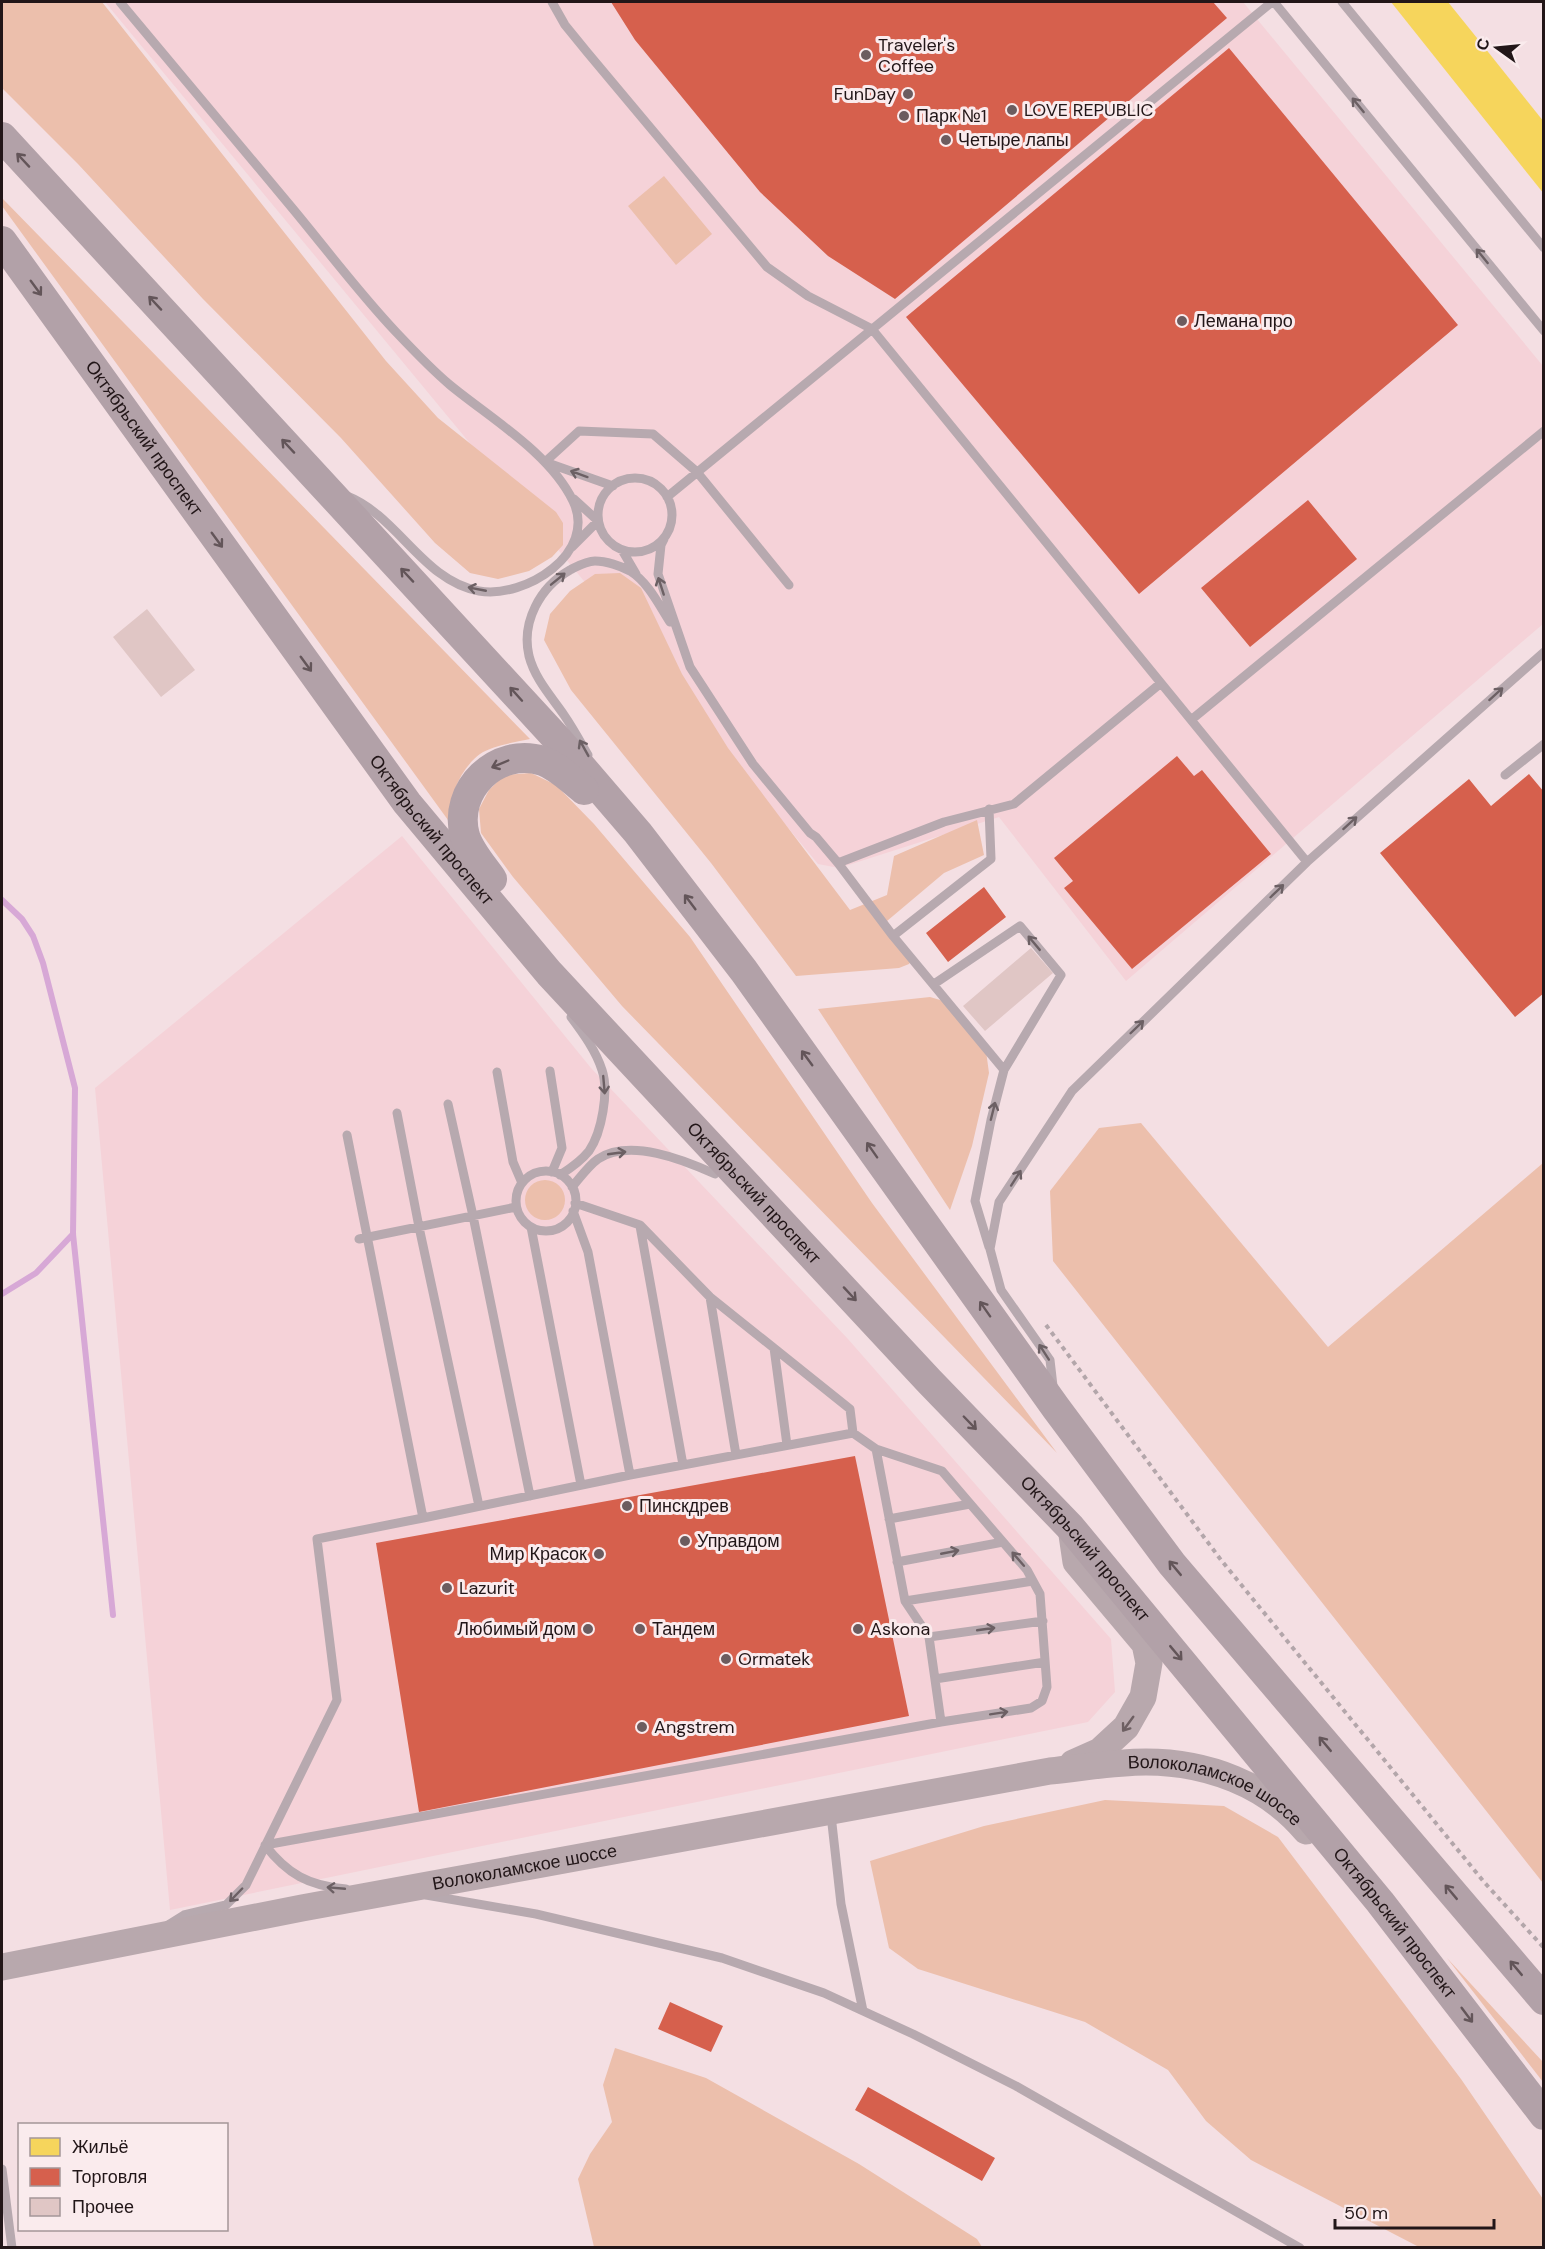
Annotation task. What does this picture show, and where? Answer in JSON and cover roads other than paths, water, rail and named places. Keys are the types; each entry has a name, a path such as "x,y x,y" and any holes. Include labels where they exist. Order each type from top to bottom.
{"main road":[{"path":"2,137 559,741 638,833 744,971 1056,1408 1172,1564 1544,2000"},
{"name":"Октябрьский проспект","path":"2,241 407,803 562,993 785,1224 929,1381 1071,1528 1380,1902 1544,2115"},
{"path":"638,833 560,770 551,764 531,758 511,759 492,766 477,780 466,797 463,817 470,847 544,947 562,993 735,1196 785,1224"},
{"name":"Волоколамское шоссе","path":"1050,1772 1090,1756 1118,1736 1138,1708 1149,1663 1144,1644 1076,1562 1071,1528"},
{"name":"Волоколамское шоссе","path":"2,1967 397,1891 1050,1772 1123,1763 1155,1762 1188,1766 1229,1777 1268,1796 1286,1808 1340,1871 1380,1902"}],"lane":[{"path":"120,2 396,332 447,383 545,462 570,495 598,521 606,538 624,554 637,577 676,632"},
{"path":"552,2 565,25 767,267 808,296 872,329 1306,862"},
{"path":"667,497 1273,2 1544,332"},
{"path":"1342,2 1544,248"},
{"path":"545,462 579,431 653,434 697,472 789,585"},
{"path":"1191,720 1544,431"},
{"path":"545,462 613,486"},
{"path":"328,489 362,502 380,516 436,570 451,580 474,589 507,591 549,572 598,521 598,511 603,497 613,486 625,480 643,479 655,484 667,497 672,516 669,530 661,545 658,574 676,632 690,667 753,764 838,863 893,936 1004,1070"},
{"path":"568,551 578,525 570,495"},
{"path":"609,563 624,554 653,548 664,539"},
{"path":"593,763 575,732 539,681 529,655 529,621 537,602 557,579 584,563 597,561 609,563 624,568 637,577"},
{"path":"990,1249 999,1203 1072,1091 1306,862 1544,652"},
{"path":"838,863 944,822 1014,804 1161,683"},
{"path":"1505,775 1544,744"},
{"path":"599,773 638,833"},
{"path":"893,936 991,859 989,809"},
{"path":"933,984 1020,926 1061,975 1004,1070 991,1120 975,1201 1001,1290 1050,1360 1056,1408"},
{"path":"562,993 602,1067 605,1092 598,1128 590,1150 574,1166 556,1173 536,1173 522,1183 518,1190 516,1207 519,1215 531,1227 581,1485"},
{"path":"550,1071 562,1148 556,1173"},
{"path":"497,1072 513,1162 522,1183"},
{"path":"448,1104 530,1496"},
{"path":"397,1113 479,1506"},
{"path":"347,1135 363,1238 423,1518"},
{"path":"572,1186 598,1160 619,1152 670,1156 715,1174"},
{"path":"556,1173 572,1186 574,1207 588,1252 630,1475"},
{"path":"363,1238 516,1207"},
{"path":"574,1207 640,1225 710,1297 850,1409 853,1433"},
{"path":"531,1227 556,1229 569,1219 574,1207"},
{"path":"640,1225 682,1466"},
{"path":"710,1297 736,1455"},
{"path":"774,1348 787,1445"},
{"path":"149,1938 184,1915 226,1905 246,1885 265,1845 337,1700 317,1539 630,1475 853,1433 876,1449 942,1471 1027,1570 1040,1594 1047,1687 1042,1701 1031,1708 941,1722 265,1845"},
{"path":"876,1449 905,1601 929,1637 941,1722"},
{"path":"889,1519 970,1504"},
{"path":"897,1562 1003,1542"},
{"path":"905,1601 1033,1581"},
{"path":"929,1637 1043,1621"},
{"path":"935,1679 1046,1662"},
{"path":"831,1812 841,1904 863,2011"},
{"path":"265,1845 275,1859 297,1877 327,1887 397,1891 536,1914 722,1958 824,1993 1016,2086 1300,2247"},
{"path":"2,2169 12,2247"}],"waterway":[{"path":"2,900 22,919 33,936 43,963 75,1088 73,1234 113,1615"},
{"path":"2,1294 36,1273 73,1234"}],"place":[{"name":"Traveler's Coffee","path":"866,55"},
{"name":"FunDay","path":"908,94"},
{"name":"LOVE REPUBLIC","path":"1012,110"},
{"name":"Парк №1","path":"904,116"},
{"name":"Четыре лапы","path":"946,140"},
{"name":"Лемана про","path":"1182,321"},
{"name":"Пинскдрев","path":"627,1506"},
{"name":"Управдом","path":"685,1541"},
{"name":"Мир Красок","path":"599,1554"},
{"name":"Lazurit","path":"447,1588"},
{"name":"Любимый дом","path":"588,1629"},
{"name":"Тандем","path":"640,1629"},
{"name":"Askona","path":"858,1629"},
{"name":"Ormatek","path":"726,1659"},
{"name":"Angstrem","path":"642,1727"}]}
